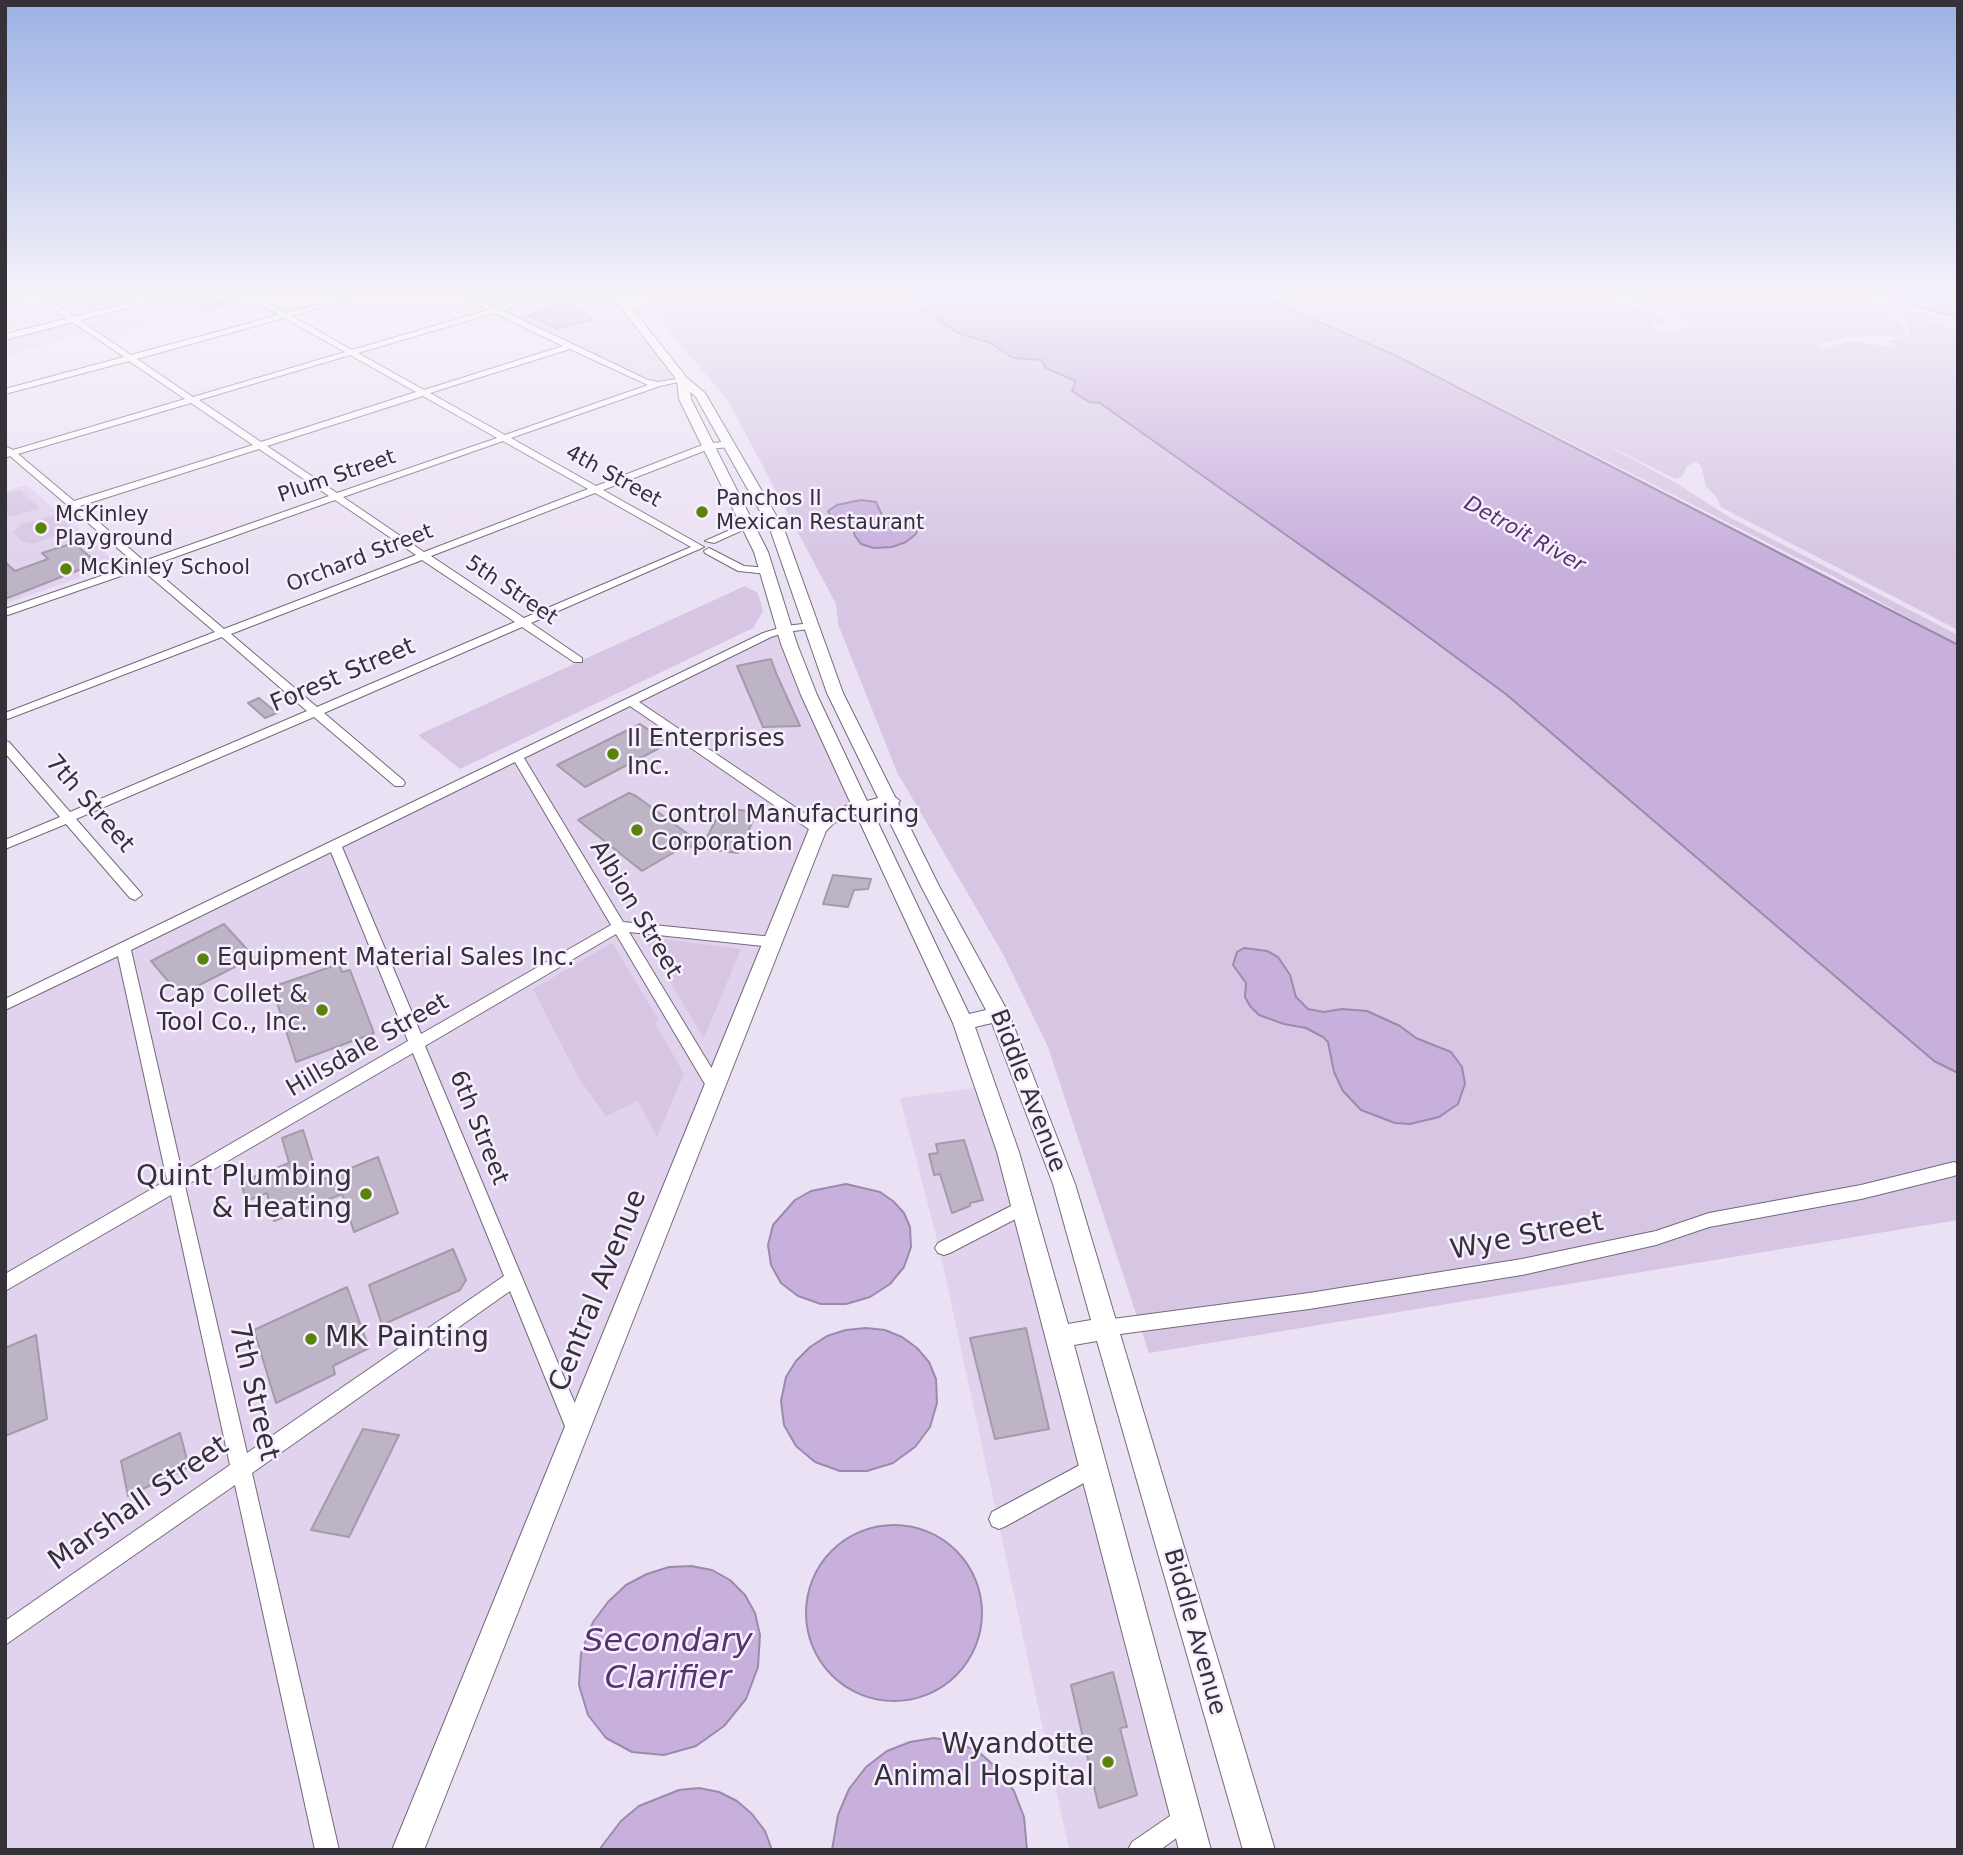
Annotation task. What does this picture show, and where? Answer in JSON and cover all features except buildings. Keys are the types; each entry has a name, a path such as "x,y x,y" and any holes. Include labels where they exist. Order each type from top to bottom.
{"main road":[{"name":"Biddle Avenue","path":"683,384 685,399 749,525 768,571 789,645 809,695 963,1023 994,1108 1059,1337 1195,1850"},
{"name":"Biddle Avenue","path":"687,384 701,395 777,529 835,693 891,802 930,886 999,1014 1064,1184 1259,1850"},
{"path":"818,829 828,819 861,807 891,802"},
{"name":"Central Avenue","path":"408,1850 818,829"},
{"path":"963,1023 999,1014"},
{"path":"1059,1337 1105,1328"}],"street":[{"path":"5,392 36,384"},
{"name":"5th Street","path":"169,384 578,660"},
{"path":"7,452 244,384"},
{"name":"4th Street","path":"407,384 596,489 706,546 742,569 768,571"},
{"path":"73,505 453,384"},
{"name":"Plum Street","path":"5,613 659,384"},
{"name":"Orchard Street","path":"5,717 708,446 730,444"},
{"path":"7,452 399,783"},
{"name":"Forest Street","path":"5,845 706,546 749,525"},
{"path":"5,1005 767,635 811,626"},
{"path":"630,701 818,829"},
{"name":"7th Street","path":"5,745 135,895"},
{"name":"Albion Street","path":"517,756 715,1087"},
{"name":"6th Street","path":"335,845 576,1430"},
{"path":"619,926 773,942"},
{"name":"Hillsdale Street","path":"5,1283 619,926"},
{"name":"7th Street","path":"124,947 327,1850"},
{"name":"Wye Street","path":"1105,1328 1310,1301 1522,1267 1656,1238 1709,1220 1861,1192 1954,1169"},
{"path":"944,1248 1023,1207"},
{"name":"Marshall Street","path":"5,1634 241,1466 513,1278"},
{"path":"999,1519 1093,1467"},
{"path":"1140,1850 1186,1817"}],"shaded area":[{"path":"713,384 1076,384 1073,392 1100,403 1507,695 1934,1061 1958,1073 1958,1220 1149,1353 1048,1047 1003,954 897,772 838,624 836,604 728,401"},
{"path":"1455,384 1958,384 1958,630 1721,507 1706,486 1701,466 1696,462 1687,466 1682,477 1675,479 1596,439 1676,483 1729,517 1958,635 1958,645 1831,575"},
{"name":"McKinley Playground","path":"27,485 118,564 5,604 5,491"},
{"path":"20,490 40,508 10,517 5,513 5,494"},
{"path":"53,516 61,518 70,526 69,531 32,544 23,542 13,533 21,524"},
{"path":"745,586 758,593 763,611 753,628 460,769 418,735"},
{"path":"786,629 861,807 828,819 408,1850 5,1850 5,998 9,1003"},
{"path":"647,937 741,949 704,1038 644,939"},
{"path":"613,944 659,1021 655,1023 684,1074 657,1137 638,1101 606,1116 578,1077 533,989"},
{"path":"987,1086 1195,1850 1069,1850 939,1247 900,1098"}],"water":[{"name":"Detroit River","path":"1075,384 1450,384 1958,645 1958,1073 1934,1061 1507,695 1100,403 1089,402 1072,391"},
{"path":"861,500 876,502 882,515 886,517 911,522 917,530 916,534 906,542 892,547 874,548 861,544 852,526 832,519 828,511 837,505"},
{"path":"1244,948 1267,951 1278,957 1290,975 1296,997 1308,1009 1324,1012 1342,1009 1367,1011 1400,1026 1416,1038 1451,1052 1462,1067 1465,1084 1458,1104 1439,1117 1410,1124 1395,1123 1361,1110 1343,1091 1334,1072 1328,1042 1323,1037 1306,1028 1259,1015 1250,1006 1245,997 1246,983 1233,965 1237,952"},
{"path":"846,1184 880,1192 893,1201 904,1213 910,1227 911,1247 904,1267 890,1284 870,1297 846,1304 821,1304 798,1296 781,1283 771,1265 768,1245 773,1225 795,1200 811,1191"},
{"path":"866,1328 885,1330 902,1337 917,1348 929,1362 936,1379 937,1403 930,1427 915,1447 893,1463 867,1471 840,1471 815,1462 796,1446 784,1425 781,1401 786,1377 796,1361 810,1347 827,1336"},
{"name":"Secondary Clarifier","path":"894,1525 928,1531 956,1551 976,1579 982,1613 976,1647 956,1675 928,1695 894,1701 860,1695 832,1675 812,1647 806,1613 812,1579 832,1551 860,1531"},
{"name":"Secondary Clarifier","path":"691,1566 712,1570 730,1580 745,1595 755,1613 760,1635 758,1667 746,1699 724,1726 696,1746 664,1755 632,1752 606,1738 588,1715 579,1685 581,1653 593,1622 608,1602 626,1585 669,1567"},
{"path":"934,1738 957,1742 980,1753 999,1770 1014,1791 1024,1817 1027,1850 832,1850 838,1815 849,1789 866,1767 887,1751 910,1742"},
{"path":"699,1788 719,1792 737,1801 765,1831 772,1850 599,1850 621,1821 639,1806 679,1790"}],"place":[{"name":"Panchos II Mexican Restaurant","path":"702,512"},
{"name":"McKinley Playground","path":"41,528"},
{"name":"McKinley School","path":"66,569"},
{"name":"II Enterprises Inc.","path":"613,754"},
{"name":"Control Manufacturing Corporation","path":"637,830"},
{"name":"Equipment Material Sales Inc.","path":"203,959"},
{"name":"Cap Collet & Tool Co., Inc.","path":"322,1010"},
{"name":"Quint Plumbing & Heating","path":"366,1194"},
{"name":"MK Painting","path":"311,1339"},
{"name":"Wyandotte Animal Hospital","path":"1108,1762"}]}
